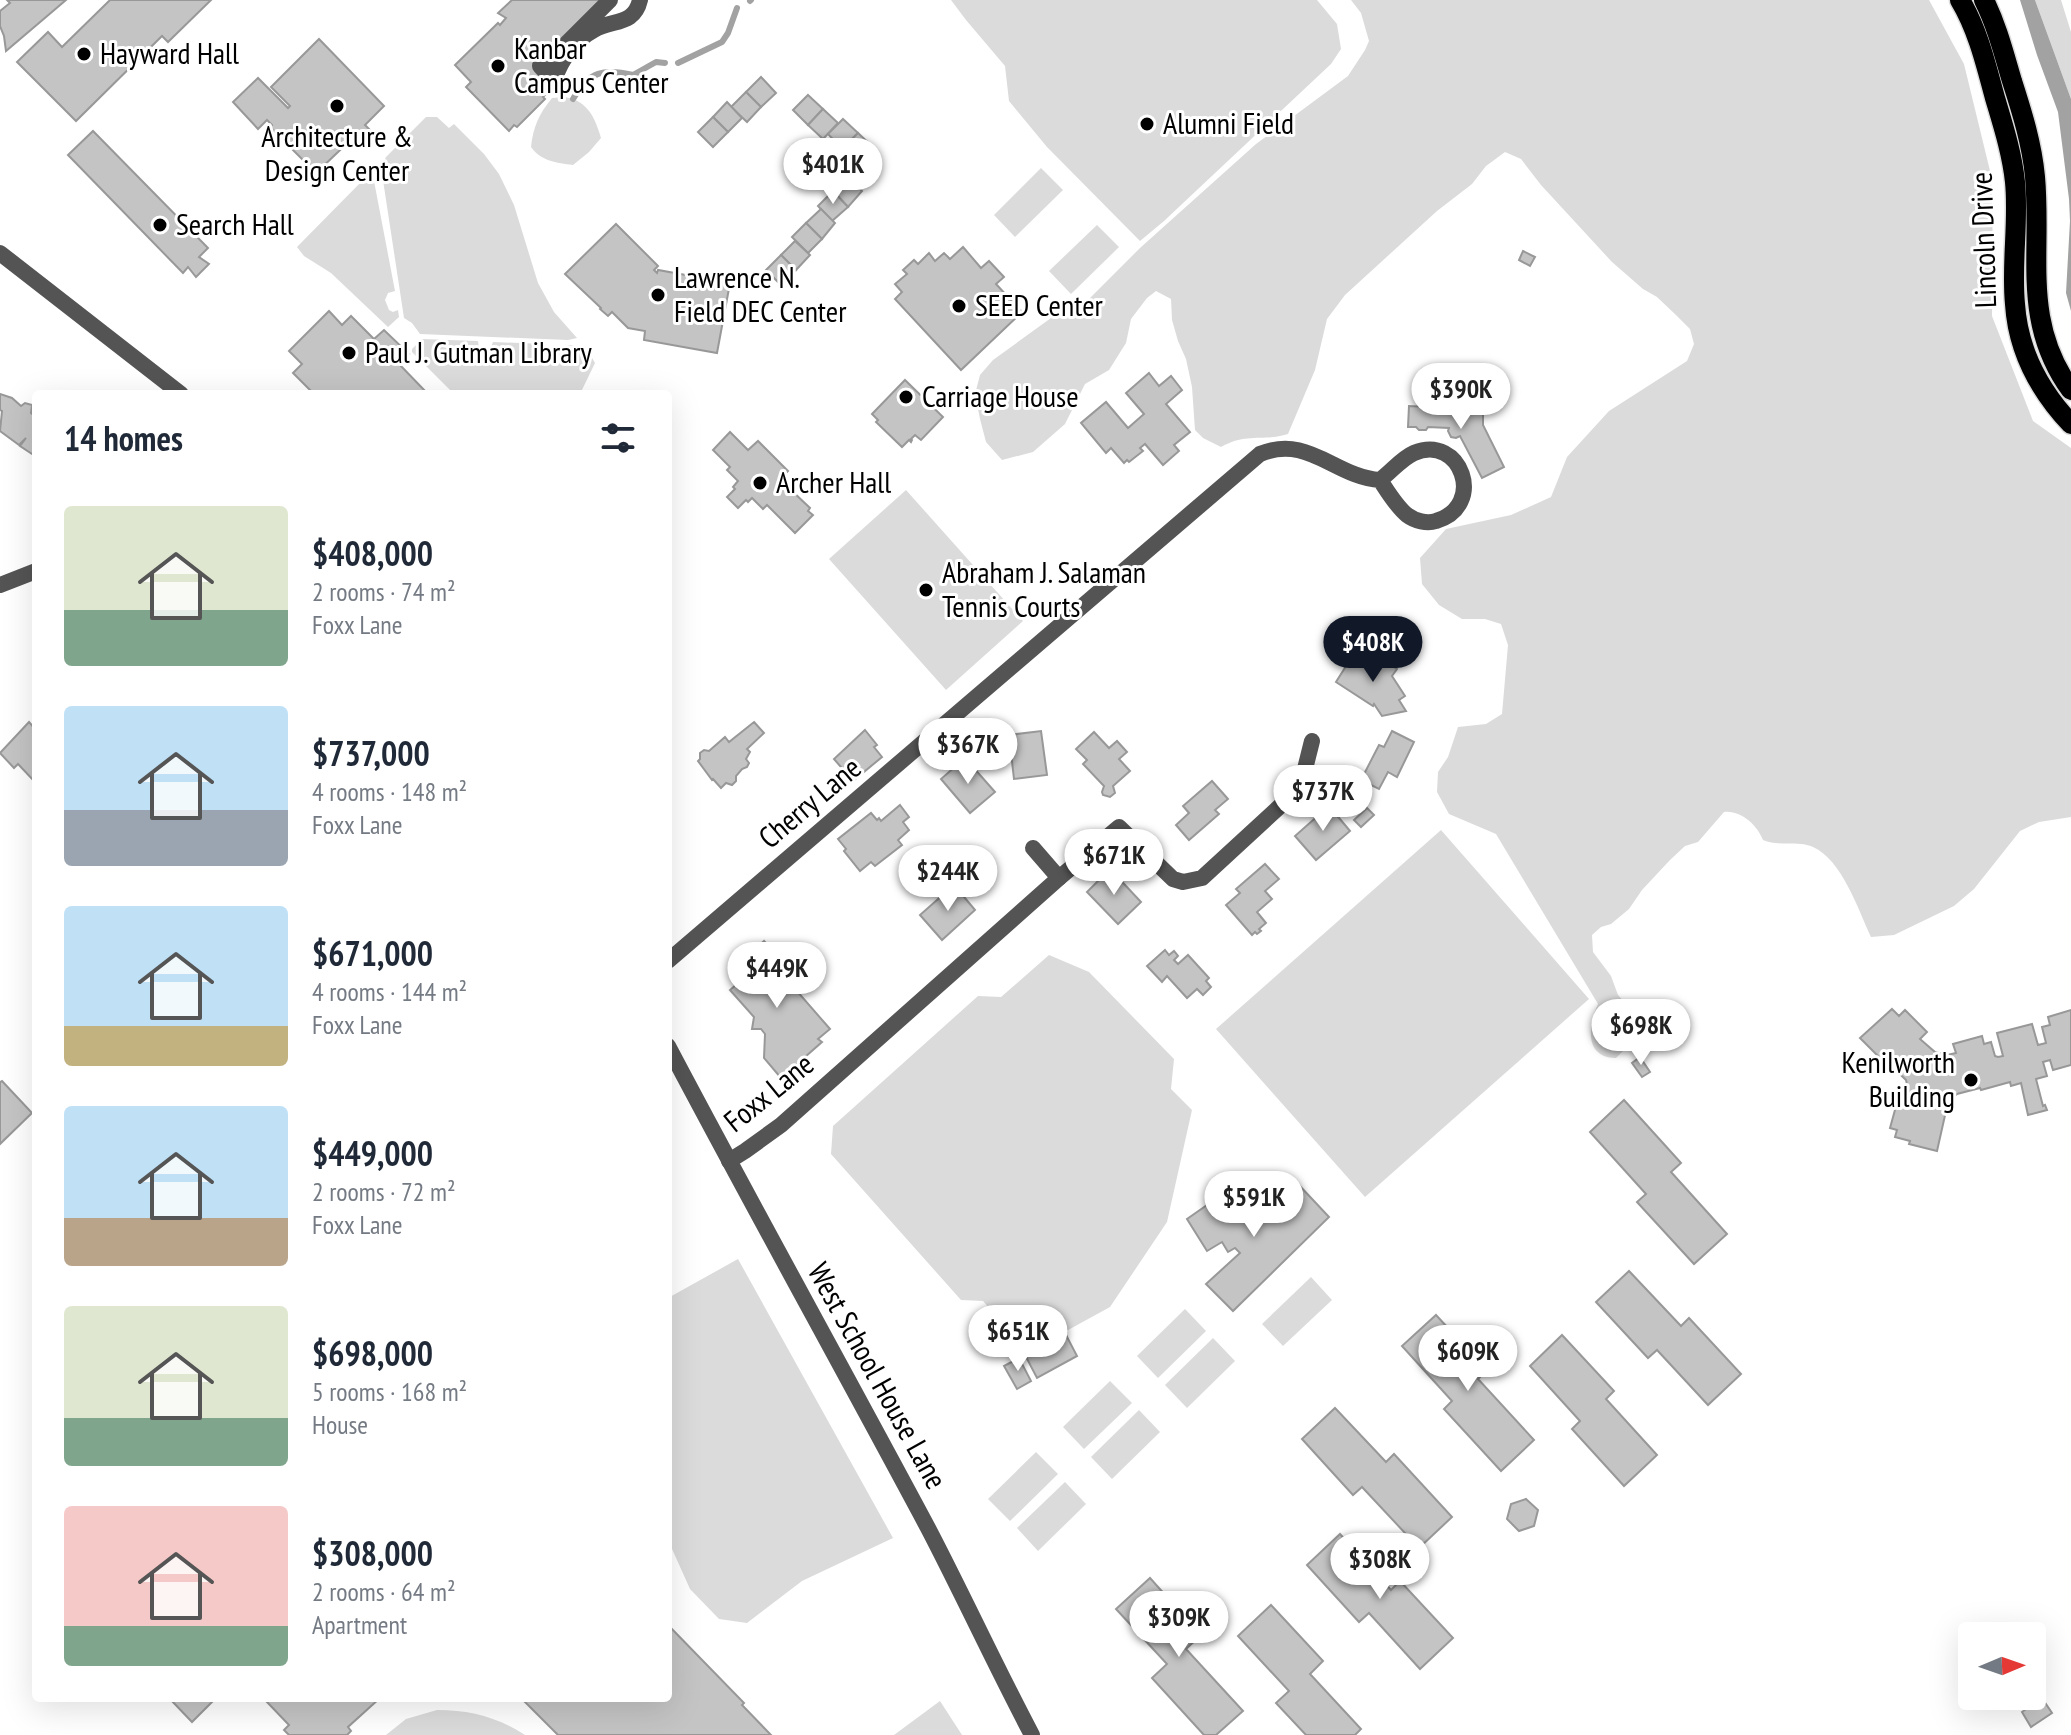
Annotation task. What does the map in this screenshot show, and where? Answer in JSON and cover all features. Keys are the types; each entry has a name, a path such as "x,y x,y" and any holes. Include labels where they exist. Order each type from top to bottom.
{"main road":[{"name":"Lincoln Drive","path":"1960,0 1975,32 2010,147 2016,202 2014,302 2020,335 2028,361 2041,386 2071,424"},
{"name":"Lincoln Drive","path":"1984,0 1992,17 2033,155 2037,195 2038,314 2052,360 2071,390"}],"street":[{"path":"610,0 540,66 554,81 561,63 578,42 602,26 631,17 640,0"},
{"path":"0,253 176,390"},
{"name":"Cherry Lane","path":"672,958 1252,460 1268,451 1289,448 1312,453 1364,478 1380,480"},
{"path":"1418,451 1437,451 1460,467 1464,490 1462,499 1450,515 1431,522 1411,518 1404,513 1380,480 1410,455 1418,451"},
{"path":"0,585 32,573"},
{"name":"Foxx Lane","path":"729,1161 781,1125 1119,827 1173,879 1183,882 1202,878 1291,796 1303,777 1312,741"},
{"path":"1033,848 1059,878"},
{"name":"West School House Lane","path":"672,1054 935,1541 1032,1735"}],"shaded area":[{"name":"Alumni Field","path":"951,0 1317,0 1337,24 1341,49 1331,64 1140,241 1047,147 1009,101 1005,66"},
{"path":"1351,0 1929,0 1964,64 1991,175 1992,316 2033,421 2071,448 2071,817 2039,822 2020,831 1974,889 1954,906 1894,935 1871,937 1848,886 1823,853 1807,845 1763,840 1748,820 1736,813 1724,812 1698,842 1685,846 1670,860 1629,909 1592,935 1593,952 1611,976 1618,995 1636,1015 1639,1029 1635,1039 1616,1058 1598,1053 1594,1046 1591,1030 1598,1004 1496,834 1449,814 1437,792 1438,772 1448,757 1458,727 1486,724 1502,714 1508,645 1501,624 1485,619 1462,619 1439,605 1422,584 1420,558 1446,529 1511,515 1551,497 1567,457 1609,411 1687,361 1694,344 1690,329 1657,297 1612,262 1521,159 1505,152 1486,166 1472,184 1437,211 1345,295 1327,319 1315,370 1288,434 1247,438 1221,447 1195,430 1192,387 1172,320 1171,299 1156,291 1131,319 1126,343 1109,370 1085,384 1065,424 1033,452 1002,460 986,442 980,419 975,394 980,375 993,360 1051,318 1066,318 1083,305 1140,248 1256,144 1348,76 1369,41 1361,13"},
{"path":"2020,0 2035,0 2071,99 2071,311 2066,293 2069,199 2058,112"},
{"path":"2035,0 2061,0 2071,32 2071,99"},
{"path":"565,97 585,106 601,138 573,165 544,158 531,147 535,127 552,98"},
{"path":"426,117 437,117 449,128 454,124 499,174 514,205 538,283 554,312 577,338 420,334 404,318 381,167 386,157"},
{"path":"1041,168 1063,190 1015,237 994,215"},
{"path":"368,178 374,181 395,291 388,293 385,300 389,310 398,310 399,317 388,327 331,273 304,256 297,247"},
{"path":"1097,225 1119,247 1071,294 1049,271"},
{"path":"422,339 478,341 479,348 490,349 493,342 546,344 547,352 557,355 564,352 566,345 585,346 595,363 582,390 450,390 412,349"},
{"name":"Abraham J. Salaman Tennis Courts","path":"906,490 1023,621 946,690 829,559"},
{"path":"1441,830 1589,999 1365,1197 1216,1029"},
{"path":"1049,955 1089,972 1174,1059 1171,1089 1192,1110 1167,1222 1110,1307 1028,1352 983,1301 961,1300 831,1154 833,1126 978,996 1001,997"},
{"path":"738,1259 893,1538 802,1581 747,1623 719,1619 690,1589 672,1549 672,1296"},
{"path":"1311,1277 1332,1300 1283,1346 1262,1324"},
{"path":"1185,1309 1206,1331 1158,1378 1137,1356"},
{"path":"1213,1338 1235,1361 1187,1408 1165,1385"},
{"path":"1110,1381 1132,1403 1084,1449 1063,1427"},
{"path":"1139,1410 1160,1432 1112,1479 1091,1457"},
{"path":"1036,1452 1058,1474 1010,1521 988,1499"},
{"path":"1065,1482 1086,1504 1038,1551 1017,1528"},
{"path":"940,1701 962,1735 894,1735"},
{"path":"437,1710 483,1716 525,1735 386,1735 406,1719"}],"building":[{"path":"7,0 66,0 6,51 0,11 10,3"},
{"name":"Hayward Hall","path":"110,0 211,0 168,42 162,36 76,121 17,62 48,32 62,47"},
{"name":"Kanbar Campus Center","path":"512,0 610,0 557,83 543,97 545,99 509,131 466,87 471,82 455,65 498,23 500,25 506,18 498,13"},
{"name":"Architecture & Design Center","path":"319,39 384,106 365,125 374,134 367,141 359,132 316,173 270,127 272,125 267,120 258,129 233,102 258,78 288,108 290,106 271,87"},
{"path":"761,77 776,93 761,107 746,92"},
{"path":"746,92 761,107 747,122 731,107"},
{"path":"808,95 823,109 808,125 793,110"},
{"path":"727,102 742,118 728,132 713,117"},
{"path":"823,109 838,123 823,139 808,125"},
{"path":"713,117 728,132 713,147 698,132"},
{"path":"843,119 858,133 842,149 828,134"},
{"name":"Search Hall","path":"93,131 208,248 199,257 209,264 196,277 188,267 183,273 68,155"},
{"path":"858,133 873,147 857,164 842,149"},
{"path":"847,177 862,191 848,207 833,191"},
{"path":"833,191 848,207 832,221 818,206"},
{"path":"821,209 835,223 822,239 806,223"},
{"path":"806,223 822,239 808,253 792,237"},
{"name":"Lawrence N. Field DEC Center","path":"616,224 658,266 654,270 657,273 658,270 730,283 717,353 644,340 645,331 628,328 612,312 608,316 565,274"},
{"path":"795,241 810,255 796,270 781,255"},
{"name":"SEED Center","path":"963,247 981,268 989,261 1004,277 996,284 1022,312 961,370 895,299 902,292 895,284 907,274 903,270 914,260 918,264 929,253 935,261 944,253 950,259"},
{"path":"1523,251 1535,257 1530,266 1519,260"},
{"path":"781,255 796,270 781,285 766,270"},
{"name":"Paul J. Gutman Library","path":"329,311 342,325 351,316 374,339 384,330 409,354 399,364 424,390 310,390 293,373 302,364 289,351"},
{"path":"1149,373 1159,386 1171,376 1182,390 1166,404 1190,432 1174,445 1179,451 1163,465 1145,444 1140,448 1143,451 1124,463 1111,448 1106,453 1081,423 1106,402 1128,428 1144,414 1126,393"},
{"name":"Carriage House","path":"905,380 943,417 921,440 915,435 911,442 909,440 902,447 876,422 878,420 872,414"},
{"path":"0,394 12,398 21,406 25,403 32,405 32,454 20,446 26,438 19,445 0,431"},
{"path":"1458,396 1466,400 1465,408 1483,409 1483,425 1504,467 1482,478 1460,436 1451,437 1449,428 1419,430 1408,427 1409,406 1449,408 1449,400"},
{"name":"Archer Hall","path":"730,432 748,450 758,441 788,471 783,476 787,479 781,485 791,494 793,492 813,515 795,533 767,505 763,509 752,498 738,508 727,497 738,481 727,470 730,467 713,450"},
{"path":"1353,655 1366,662 1374,655 1397,669 1392,676 1405,696 1399,700 1406,711 1382,716 1374,704 1336,682"},
{"path":"29,722 32,725 32,779 18,764 14,768 0,753"},
{"path":"754,722 764,733 747,749 750,752 746,759 749,763 747,767 736,776 732,785 726,783 721,788 698,761 700,753 709,751 725,737 729,742"},
{"path":"865,730 882,757 853,781 834,759"},
{"path":"1041,731 1047,775 1014,779 1009,735"},
{"path":"1392,731 1414,742 1397,777 1388,772 1379,789 1361,780 1379,745 1384,747"},
{"path":"1094,732 1109,748 1117,741 1127,752 1119,759 1130,771 1113,786 1115,793 1110,797 1103,795 1104,786 1083,764 1087,760 1076,749"},
{"path":"965,758 995,792 970,813 941,779"},
{"path":"1212,781 1228,799 1215,810 1219,814 1189,840 1176,825 1189,813 1183,806"},
{"path":"900,805 909,817 903,822 909,830 898,840 902,845 875,866 871,862 860,871 838,839 871,813 881,821"},
{"path":"1329,806 1350,831 1316,860 1295,836"},
{"path":"1367,808 1374,815 1361,827 1354,820"},
{"path":"1265,864 1279,879 1265,891 1272,899 1257,912 1266,923 1259,929 1261,931 1252,935 1226,905 1240,893 1236,889"},
{"path":"1110,869 1141,902 1118,924 1087,892"},
{"path":"954,885 975,910 942,940 920,915"},
{"path":"764,941 781,960 780,968 789,982 830,1029 818,1039 822,1042 781,1078 764,1058 765,1034 761,1029 752,1029 754,1017 730,990 738,983 732,975 732,968"},
{"path":"1165,950 1169,955 1174,951 1178,956 1174,960 1178,964 1188,955 1209,978 1206,981 1211,987 1203,995 1197,989 1187,998 1167,976 1162,982 1147,966"},
{"name":"Kenilworth Building","path":"1892,1009 1899,1016 1905,1010 1927,1032 1920,1039 1935,1052 1947,1055 1956,1053 1953,1044 1982,1036 1984,1044 1991,1042 1998,1057 2003,1056 1997,1033 2032,1024 2038,1045 2046,1043 2042,1027 2050,1025 2048,1017 2071,1010 2071,1065 2053,1070 2050,1060 2043,1062 2047,1076 2036,1079 2043,1106 2047,1110 2028,1115 2021,1083 1980,1088 1957,1094 1948,1102 1937,1151 1909,1144 1910,1141 1895,1137 1897,1130 1890,1128 1898,1099 1907,1101 1906,1080 1860,1038"},
{"path":"1640,1057 1650,1072 1642,1077 1632,1063"},
{"path":"0,1082 32,1113 0,1144"},
{"path":"1624,1100 1681,1163 1671,1172 1727,1234 1694,1264 1637,1202 1646,1194 1590,1132"},
{"path":"1298,1184 1329,1217 1233,1311 1206,1284 1240,1253 1235,1248 1228,1252 1222,1242 1207,1251 1187,1219 1233,1187 1249,1216 1258,1225"},
{"path":"1629,1271 1681,1326 1689,1318 1741,1374 1708,1405 1657,1350 1648,1358 1596,1302"},
{"path":"1436,1315 1487,1370 1478,1379 1534,1440 1501,1471 1444,1409 1452,1401 1402,1346"},
{"path":"1065,1333 1077,1356 1037,1378 1025,1355"},
{"path":"1562,1335 1614,1391 1606,1399 1657,1455 1624,1486 1572,1429 1580,1421 1530,1366"},
{"path":"1019,1358 1031,1381 1017,1389 1004,1366"},
{"path":"1335,1408 1386,1462 1394,1454 1452,1517 1419,1548 1362,1487 1353,1495 1302,1439"},
{"path":"1526,1499 1538,1510 1534,1526 1519,1531 1507,1519 1511,1504"},
{"path":"1340,1534 1391,1590 1400,1581 1453,1638 1420,1669 1369,1613 1359,1622 1307,1565"},
{"path":"1150,1578 1201,1635 1186,1649 1243,1711 1216,1735 1204,1735 1152,1678 1167,1664 1116,1609"},
{"path":"1271,1605 1323,1661 1310,1674 1361,1729 1355,1735 1306,1735 1276,1703 1289,1691 1238,1636"},
{"path":"672,1629 771,1735 558,1735 525,1702 672,1702"},
{"path":"173,1702 212,1702 192,1722"},
{"path":"267,1702 376,1702 348,1727 351,1731 347,1735 289,1735 284,1730 289,1725"},
{"path":"2046,1704 2052,1713 2031,1727 2022,1712 2046,1710"}],"waterway":[{"path":"678,63 722,42 737,8"},
{"path":"573,99 585,82 598,74 614,72 633,75 656,62 665,63"},
{"path":"638,87 639,73"}],"place":[{"name":"Hayward Hall","path":"84,54"},
{"name":"Kanbar Campus Center","path":"498,66"},
{"name":"Architecture & Design Center","path":"337,106"},
{"name":"Alumni Field","path":"1147,124"},
{"name":"Search Hall","path":"160,225"},
{"name":"Lawrence N. Field DEC Center","path":"658,295"},
{"name":"SEED Center","path":"959,306"},
{"name":"Paul J. Gutman Library","path":"349,353"},
{"name":"Carriage House","path":"906,397"},
{"name":"Archer Hall","path":"760,483"},
{"name":"Abraham J. Salaman Tennis Courts","path":"926,590"},
{"name":"Kenilworth Building","path":"1971,1080"}]}
